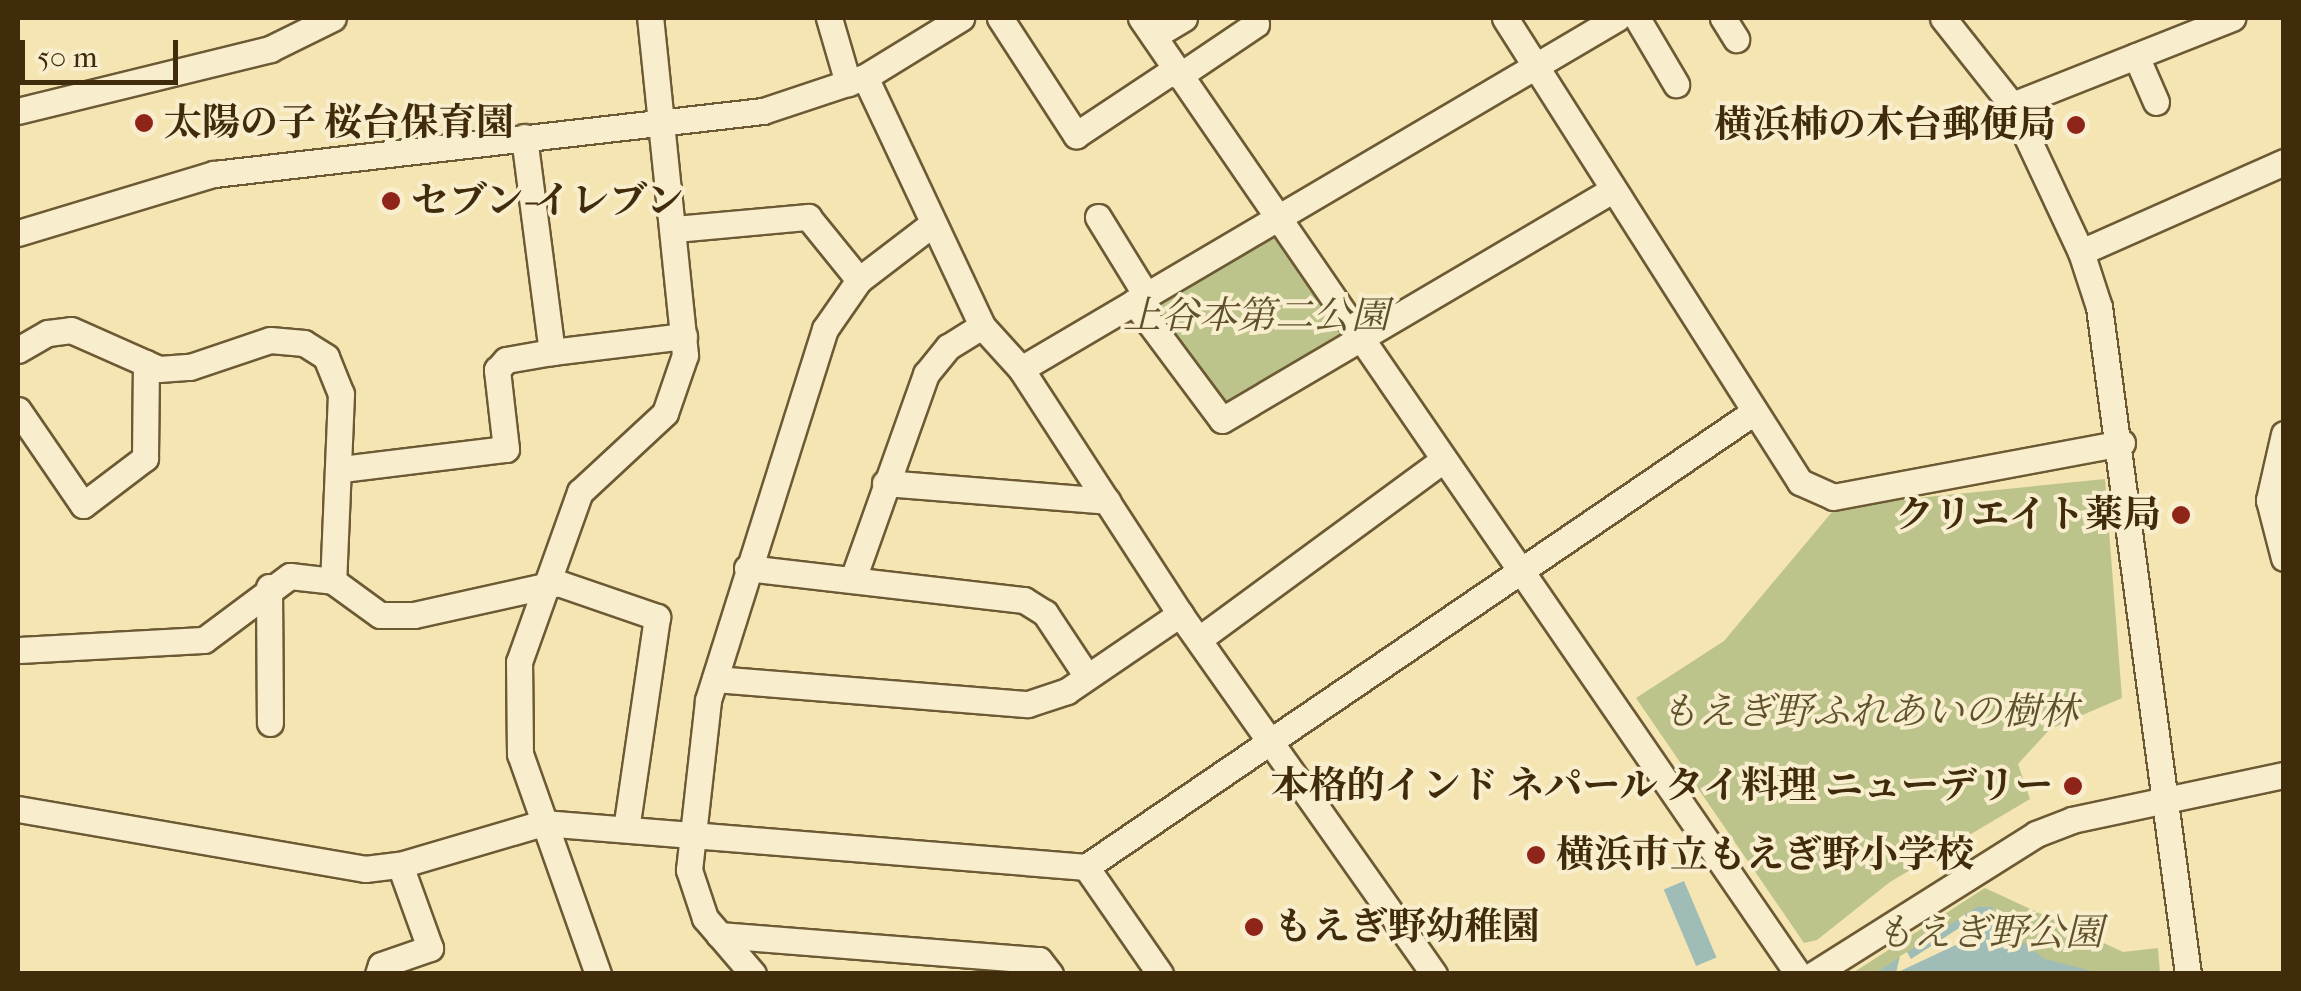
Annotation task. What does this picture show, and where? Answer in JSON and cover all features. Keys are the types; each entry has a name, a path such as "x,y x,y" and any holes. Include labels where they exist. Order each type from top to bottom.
{"street":[{"path":"18,111 270,49 333,18"},
{"path":"598,974 520,754 520,662 580,492 665,413 680,379 684,336 650,18"},
{"path":"829,18 856,80 982,326 1020,370 1180,614 1202,637 1271,743 1434,974"},
{"path":"18,233 214,174 763,111 856,80 961,18"},
{"path":"1000,18 1076,135 1256,24"},
{"path":"1184,18 1148,27 1798,974"},
{"path":"1506,18 1532,68 1752,414 1800,482 1833,497 2122,443"},
{"path":"1020,370 1617,18"},
{"path":"1637,18 1668,52 1676,84"},
{"path":"1944,18 2012,105 2081,252 2099,307 2122,443 2188,974"},
{"path":"2012,105 2232,18"},
{"path":"2136,56 2156,102"},
{"path":"524,137 552,352"},
{"path":"2081,252 2284,162"},
{"path":"1098,217 1140,298 1222,420 1611,191"},
{"path":"675,229 808,218 859,280"},
{"path":"753,974 719,935 696,898 692,834 715,679 746,568 826,329 859,280 931,226"},
{"path":"853,579 926,374 948,347 982,326"},
{"path":"18,350 48,333 71,330 146,364 190,367 270,340 304,344 326,357 340,384 342,469 333,581"},
{"path":"342,469 506,449 497,370 506,360 684,336"},
{"path":"18,410 82,505 145,458 146,364"},
{"path":"18,809 365,869 400,865 544,822 1086,867 1752,414"},
{"path":"2284,434 2270,500 2284,558"},
{"path":"1202,637 1443,460"},
{"path":"885,483 1106,501"},
{"path":"746,568 1024,600 1045,613 1086,675"},
{"path":"18,650 204,640 250,612 269,587 290,576 333,581 380,615 397,615 546,584 657,616 626,829"},
{"path":"269,587 270,723"},
{"path":"715,679 1028,704 1067,691 1180,614"},
{"path":"1814,974 2036,834 2072,820 2284,775"},
{"path":"378,974 380,965 430,948 400,865"},
{"path":"1086,867 1160,974"},
{"path":"719,935 1039,960 1050,974"},
{"path":"909,951 924,974"}],"green space":[{"name":"上谷本第二公園","path":"1279,220 1351,340 1229,409 1151,314 1152,302"},
{"name":"もえぎ野ふれあいの樹林","path":"2105,479 2122,698 2050,729 2018,764 2030,799 1890,882 1817,940 1804,943 1636,698 1724,641 1837,506"},
{"name":"もえぎ野公園","path":"1985,888 2123,952 2158,948 2160,973 1851,974"}],"water":[{"path":"1684,881 1716,957 1696,966 1664,890"},
{"path":"1977,907 1993,907 1992,920 2045,959 2099,973 1874,974"}],"pier":[{"path":"1967,923 1975,936 1896,973 1900,956 1907,952 1911,959"}],"place":[{"name":"太陽の子 桜台保育園","path":"144,123"},
{"name":"横浜柿の木台郵便局","path":"2076,125"},
{"name":"セブン-イレブン","path":"391,201"},
{"name":"クリエイト薬局","path":"2181,515"},
{"name":"本格的インド ネパール タイ料理 ニューデリー","path":"2073,786"},
{"name":"横浜市立もえぎ野小学校","path":"1536,855"},
{"name":"もえぎ野幼稚園","path":"1254,927"}]}
